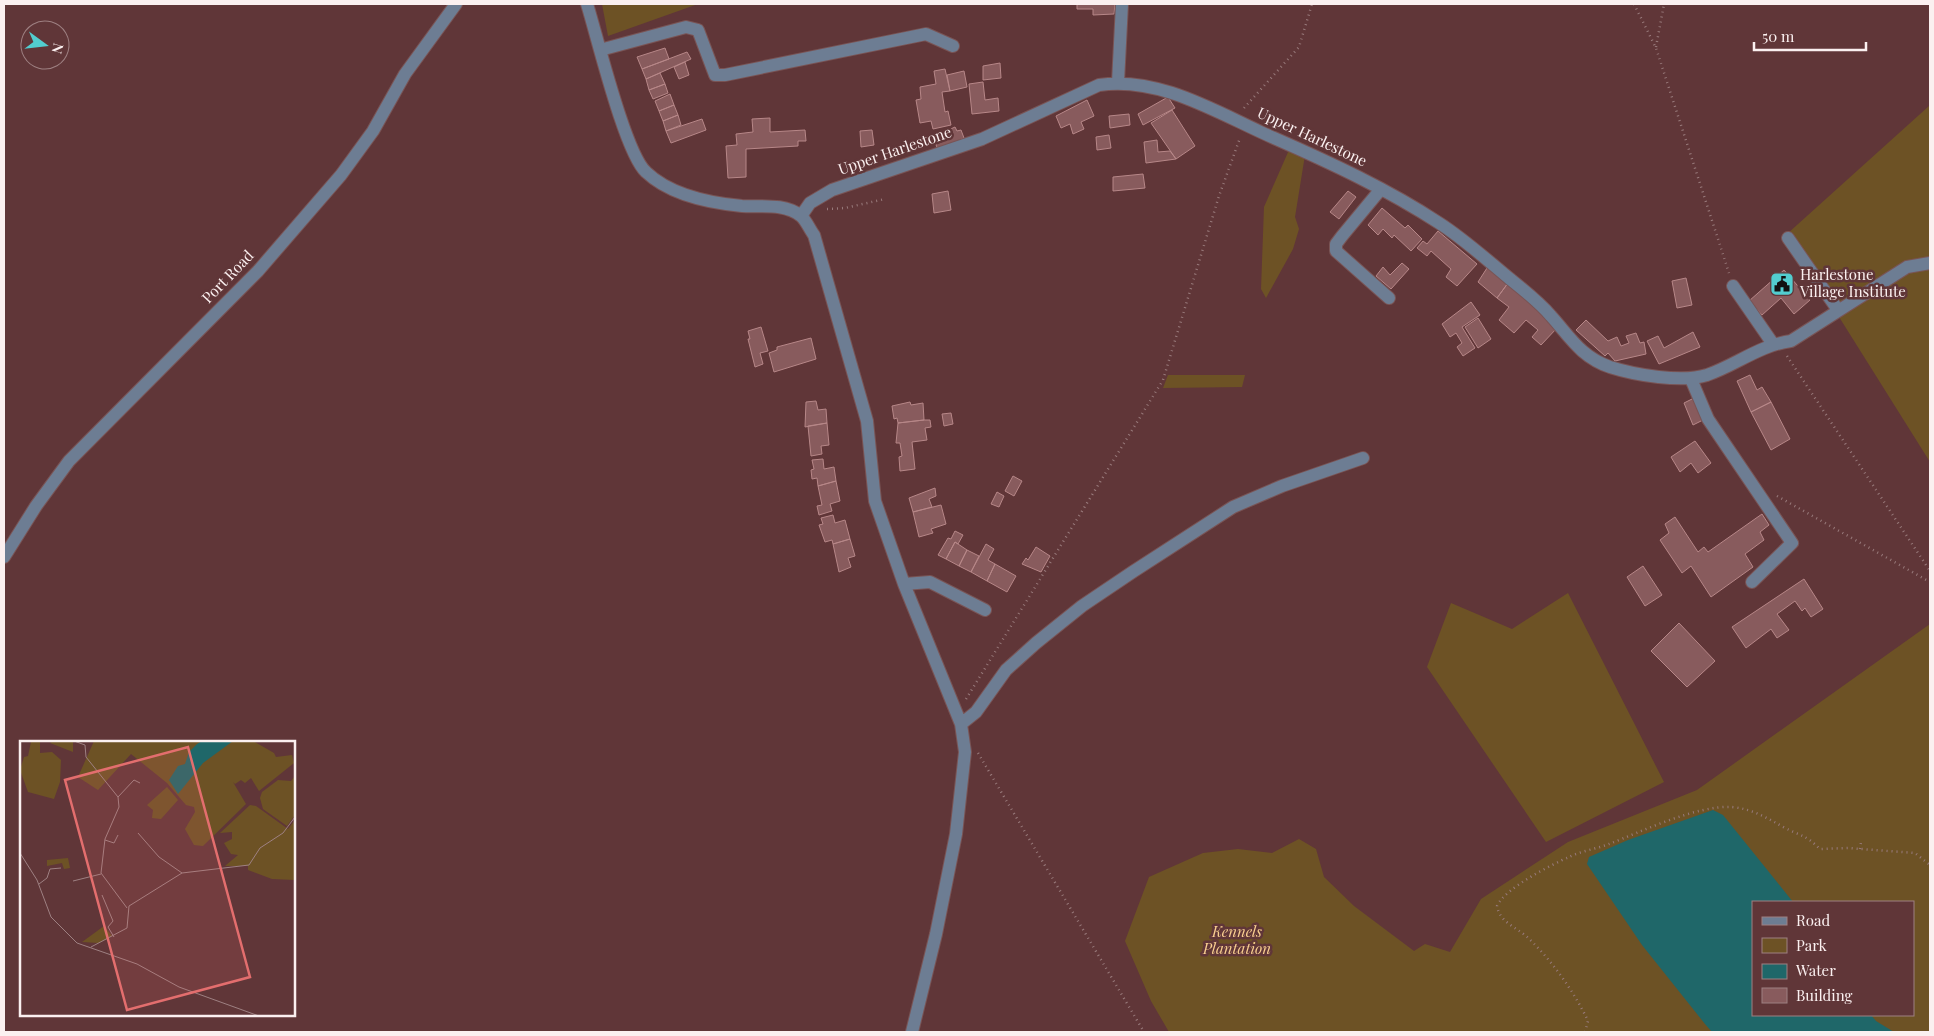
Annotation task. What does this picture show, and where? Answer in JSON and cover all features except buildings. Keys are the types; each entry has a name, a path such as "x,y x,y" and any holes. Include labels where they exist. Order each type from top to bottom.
{"street":[{"name":"Port Road","path":"4,557 36,506 69,461 258,271 341,175 373,131 405,74 433,32 456,4"},
{"path":"587,4 631,149 645,172 672,189 703,200 741,206 781,207 805,211 814,235 867,421 875,501 904,584 959,719 965,752 956,834 936,934 912,1032"},
{"path":"1118,82 1122,4"},
{"path":"600,50 686,27 698,30 715,75 725,75 926,34 953,46"},
{"name":"Upper Harlestone","path":"805,211 832,190 964,145 1099,85 1118,82 1173,94 1235,118 1341,167 1381,189 1439,223 1472,248 1553,317 1566,336 1583,353 1609,367 1646,375 1691,379 1708,374 1773,344 1791,341 1907,267 1930,263"},
{"path":"1381,189 1336,244 1336,251 1389,298"},
{"path":"1788,238 1838,310"},
{"path":"1733,286 1773,344"},
{"path":"1691,379 1708,419 1792,543 1752,582"},
{"path":"959,719 976,712 991,689 1012,664 1082,606 1126,576 1233,507 1282,486 1363,458"},
{"path":"904,584 930,582 985,610"}],"path":[{"path":"1235,118 1299,47 1312,4"},
{"path":"1634,4 1656,48 1733,286"},
{"path":"1656,48 1664,4"},
{"path":"959,719 1162,380 1219,196 1241,136"},
{"path":"805,211 845,208 885,199"},
{"path":"1773,344 1782,348 1930,571"},
{"path":"1752,482 1930,582"},
{"path":"976,748 1144,1032"},
{"path":"1585,1032 1588,1021 1583,1010 1554,968 1526,936 1507,923 1498,913 1497,906 1500,900 1517,887 1568,857 1708,809 1748,809 1787,829 1807,836 1820,849 1860,849 1915,853 1930,866"},
{"path":"1860,849 1861,842"}],"green space":[{"path":"602,4 698,4 608,36"},
{"path":"1930,107 1930,462 1787,234"},
{"path":"1289,150 1305,155 1295,217 1299,229 1293,249 1266,298 1261,289 1264,207"},
{"path":"1168,375 1245,375 1242,387 1163,388"},
{"path":"1568,593 1664,782 1546,842 1427,667 1451,603 1512,629"},
{"name":"Kennels Plantation","path":"1930,624 1930,1032 1169,1032 1151,1001 1125,941 1149,877 1203,853 1238,849 1272,853 1299,839 1316,849 1324,877 1354,906 1414,951 1425,944 1450,952 1481,899 1568,842 1697,790"}],"water":[{"path":"1713,810 1723,815 1792,901 1752,901 1752,1016 1872,1016 1876,1021 1894,1032 1712,1032 1642,945 1587,864 1589,857 1628,840"}],"place":[{"name":"Harlestone Village Institute","path":"1782,284"}]}
